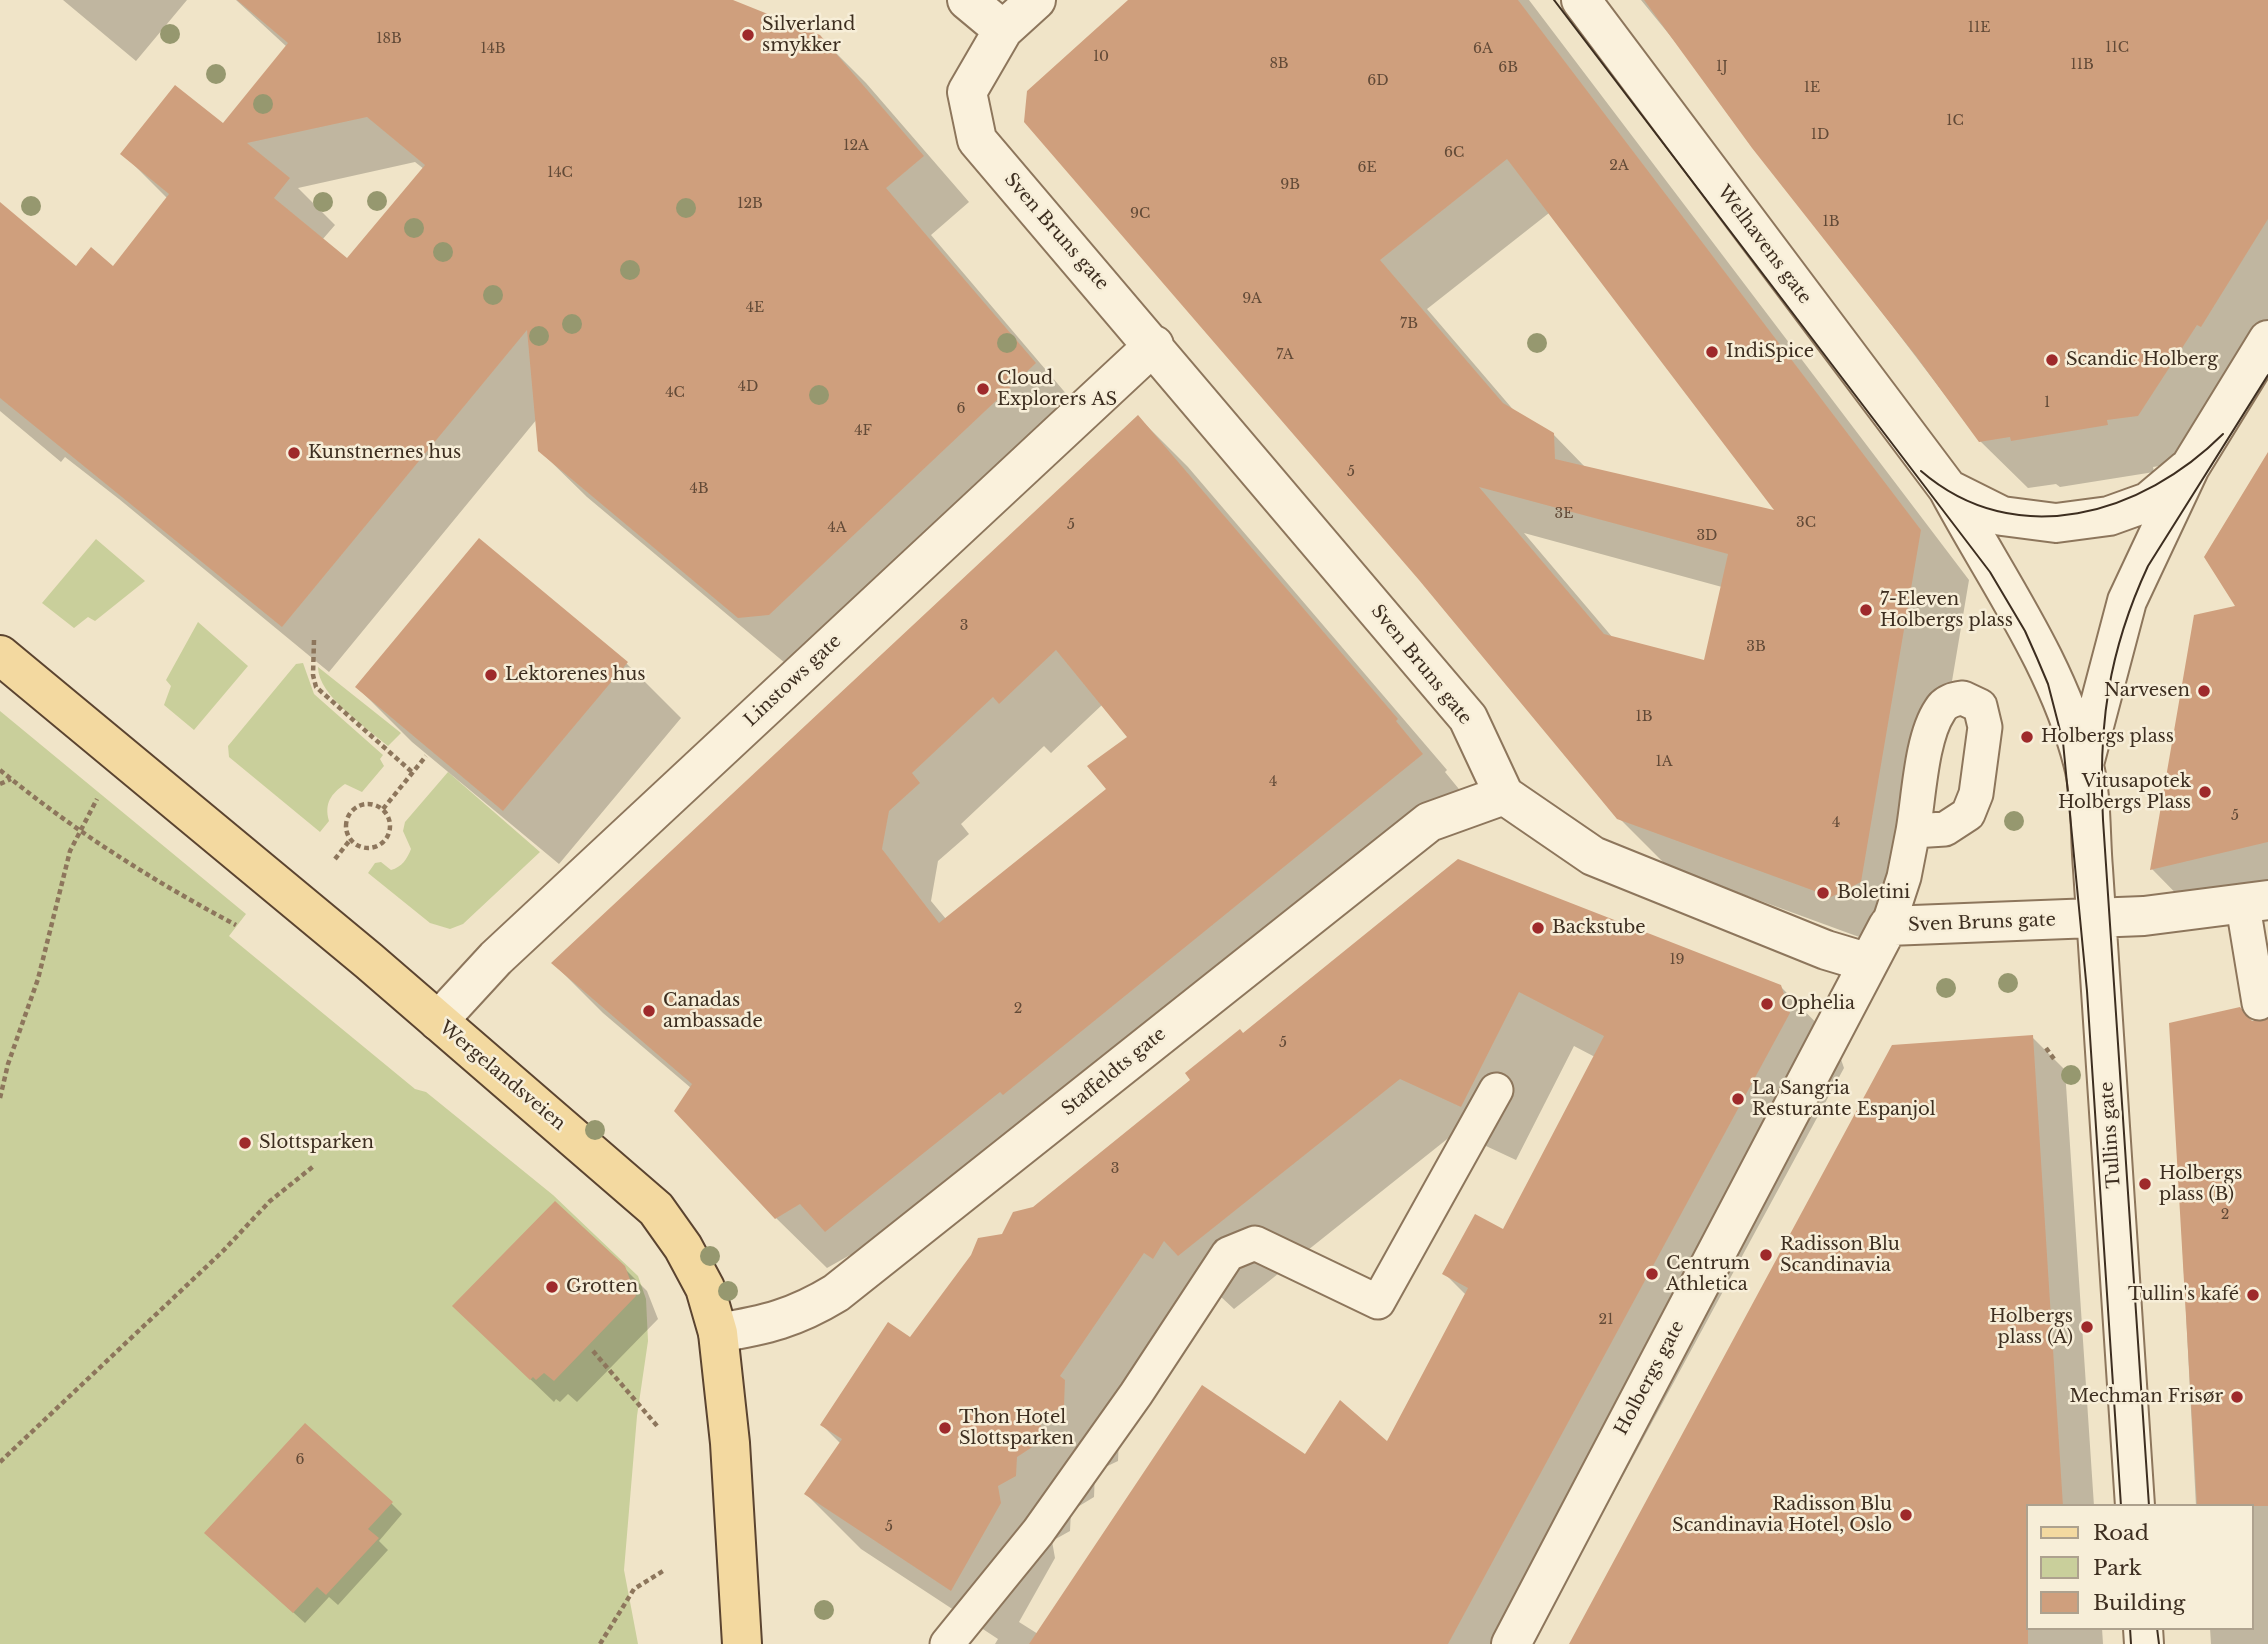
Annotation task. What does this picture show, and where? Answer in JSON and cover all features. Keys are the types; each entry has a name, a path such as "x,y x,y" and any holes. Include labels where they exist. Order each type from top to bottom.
{"main road":[{"name":"Wergelandsveien","path":"0,655 438,1021 656,1209 683,1247 705,1287 718,1333 730,1443 742,1644"}],"street":[{"path":"967,0 1003,30"},
{"name":"Sven Bruns gate","path":"1036,0 1003,30 967,92 977,140 1154,345 1468,718 1504,796"},
{"name":"Welhavens gate","path":"1581,0 1948,489"},
{"path":"2084,764 2127,601 2190,467 2268,340"},
{"name":"Linstows gate","path":"438,1021 496,958 1154,345"},
{"path":"1948,489 2002,516 2056,523 2109,516 2148,502 2190,467"},
{"path":"1948,489 1983,553 2022,615 2049,667 2084,764"},
{"name":"Tullins gate","path":"2084,764 2097,919 2135,1504"},
{"path":"1504,796 1593,856 1826,950 1866,962"},
{"name":"Staffeldts gate","path":"718,1333 759,1326 802,1314 836,1293 1429,822 1504,796"},
{"name":"Sven Bruns gate","path":"1866,962 1888,926 2097,919 2256,903"},
{"name":"Holbergs gate","path":"1511,1644 1866,962"}],"lane":[{"path":"1888,926 1904,877 1913,831"},
{"path":"2256,903 2259,1003"},
{"path":"947,1644 1038,1532 1136,1394 1228,1254 1255,1243 1378,1302 1496,1090"}],"path":[{"path":"314,640 313,675 316,687 412,772"},
{"path":"0,1098 8,1064 38,979 63,874 79,829 121,755"},
{"path":"383,809 426,756"},
{"path":"0,770 79,829 164,886 236,925"},
{"path":"0,784 12,779"},
{"path":"370,803 383,809 388,815 391,829 384,842 371,849 356,846 350,840 346,819 356,807 370,803"},
{"path":"335,859 350,840"},
{"path":"0,1462 213,1260 270,1202 316,1165"},
{"path":"593,1351 658,1427"},
{"path":"600,1644 634,1589 663,1571"}],"green space":[{"path":"96,539 145,581 95,621 88,617 74,628 42,603"},
{"path":"198,622 248,666 194,730 164,705 171,686 166,680"},
{"path":"303,663 314,694 383,755 380,759 384,766 362,792 345,784 332,795 327,809 329,821 320,832 229,757 228,746 296,664"},
{"path":"318,667 401,733 388,746 335,700 320,678"},
{"name":"Slottsparken","path":"0,711 246,914 229,936 415,1089 426,1092 553,1195 638,1276 646,1299 648,1341 637,1416 624,1570 638,1644 0,1644"},
{"path":"448,772 540,852 463,924 450,929 430,923 368,873 375,863 381,862 391,870 404,862 411,849 403,831 405,822"}],"building":[{"path":"237,0 733,0 820,35 924,156 886,188 1036,363 769,615 738,618 538,451 527,330 282,627 0,398 0,202 76,266 91,247 113,266 169,194 120,154 175,85 223,123 288,43","holes":["367,117 425,165 347,258 274,198 290,178 247,143"]},
{"path":"1128,0 1518,0 1921,530 1861,882 1831,897 1617,819 1419,580 1024,122 1027,91","holes":["1507,159 1774,510 1555,459 1554,433 1503,403 1380,260","1479,487 1728,554 1704,660 1604,634"]},
{"path":"1644,0 2268,0 2268,219 2201,327 2197,325 2138,416 2107,420 2108,425 2011,441 2010,437 1979,442 1916,356 1752,148"},
{"path":"1138,415 1398,719 1396,721 1423,754 1003,1095 1000,1092 825,1232 800,1204 775,1219 674,1111 692,1084 551,963","holes":["1056,650 1127,737 1087,766 1106,789 939,923 882,849 889,811 920,783 912,773 993,697 999,704"]},
{"path":"2268,452 2268,842 2150,870 2194,615 2235,606 2204,557"},
{"name":"Lektorenes hus","path":"479,538 628,662 503,811 355,687"},
{"path":"1458,859 1781,985 1790,1013 1448,1644 1029,1644 1202,1385 1305,1454 1340,1400 1387,1441 1468,1288 1442,1274 1475,1214 1503,1229 1604,1036 1519,992 1461,1107 1400,1079 1178,1256 1164,1241 1153,1259 1144,1253 1060,1376 1065,1380 1064,1406 1041,1418 1040,1442 1017,1457 1016,1476 998,1486 1001,1503 951,1591 804,1494 842,1439 820,1425 888,1322 910,1337 971,1255 978,1238 1002,1234 1013,1212 1033,1207 1190,1080 1185,1073 1240,1029 1243,1033"},
{"path":"2240,1007 2252,1021 2268,1019 2268,1506 2197,1504 2169,1023"},
{"path":"2033,1035 2063,1504 2026,1504 2028,1644 1569,1644 1892,1045"},
{"name":"Grotten","path":"555,1201 625,1266 636,1296 554,1381 544,1373 536,1380 533,1377 530,1380 452,1306"},
{"path":"305,1423 393,1502 368,1529 379,1538 326,1595 317,1587 293,1613 204,1533"}],"tram line":[{"path":"1554,0 1990,572 2025,631 2048,684 2063,742 2087,991 2121,1504"},
{"path":"2149,1504 2103,820 2104,721 2123,629 2148,566 2268,375"},
{"path":"1921,471 1958,496 1997,511 2037,516 2078,513 2117,502 2155,485 2191,462 2223,434"},
{"path":"2130,1630 2131,1644"},
{"path":"2157,1630 2159,1644"}],"place":[{"name":"Silverland smykker","path":"748,35"},
{"name":"IndiSpice","path":"1712,352"},
{"name":"Scandic Holberg","path":"2052,360"},
{"name":"Cloud Explorers AS","path":"983,389"},
{"name":"Kunstnernes hus","path":"294,453"},
{"name":"7-Eleven Holbergs plass","path":"1866,610"},
{"name":"Lektorenes hus","path":"491,675"},
{"name":"Narvesen","path":"2204,691"},
{"name":"Holbergs plass","path":"2027,737"},
{"name":"Vitusapotek Holbergs Plass","path":"2205,792"},
{"name":"Boletini","path":"1823,893"},
{"name":"Backstube","path":"1538,928"},
{"name":"Ophelia","path":"1767,1004"},
{"name":"Canadas ambassade","path":"649,1011"},
{"name":"La Sangria Resturante Espanjol","path":"1738,1099"},
{"name":"Slottsparken","path":"245,1143"},
{"name":"Holbergs plass (B)","path":"2145,1184"},
{"name":"Radisson Blu Scandinavia","path":"1766,1255"},
{"name":"Centrum Athletica","path":"1652,1274"},
{"name":"Grotten","path":"552,1287"},
{"name":"Tullin's kafé","path":"2253,1295"},
{"name":"Holbergs plass (A)","path":"2087,1327"},
{"name":"Mechman Frisør","path":"2237,1397"},
{"name":"Thon Hotel Slottsparken","path":"945,1428"},
{"name":"Radisson Blu Scandinavia Hotel, Oslo","path":"1906,1515"}]}
